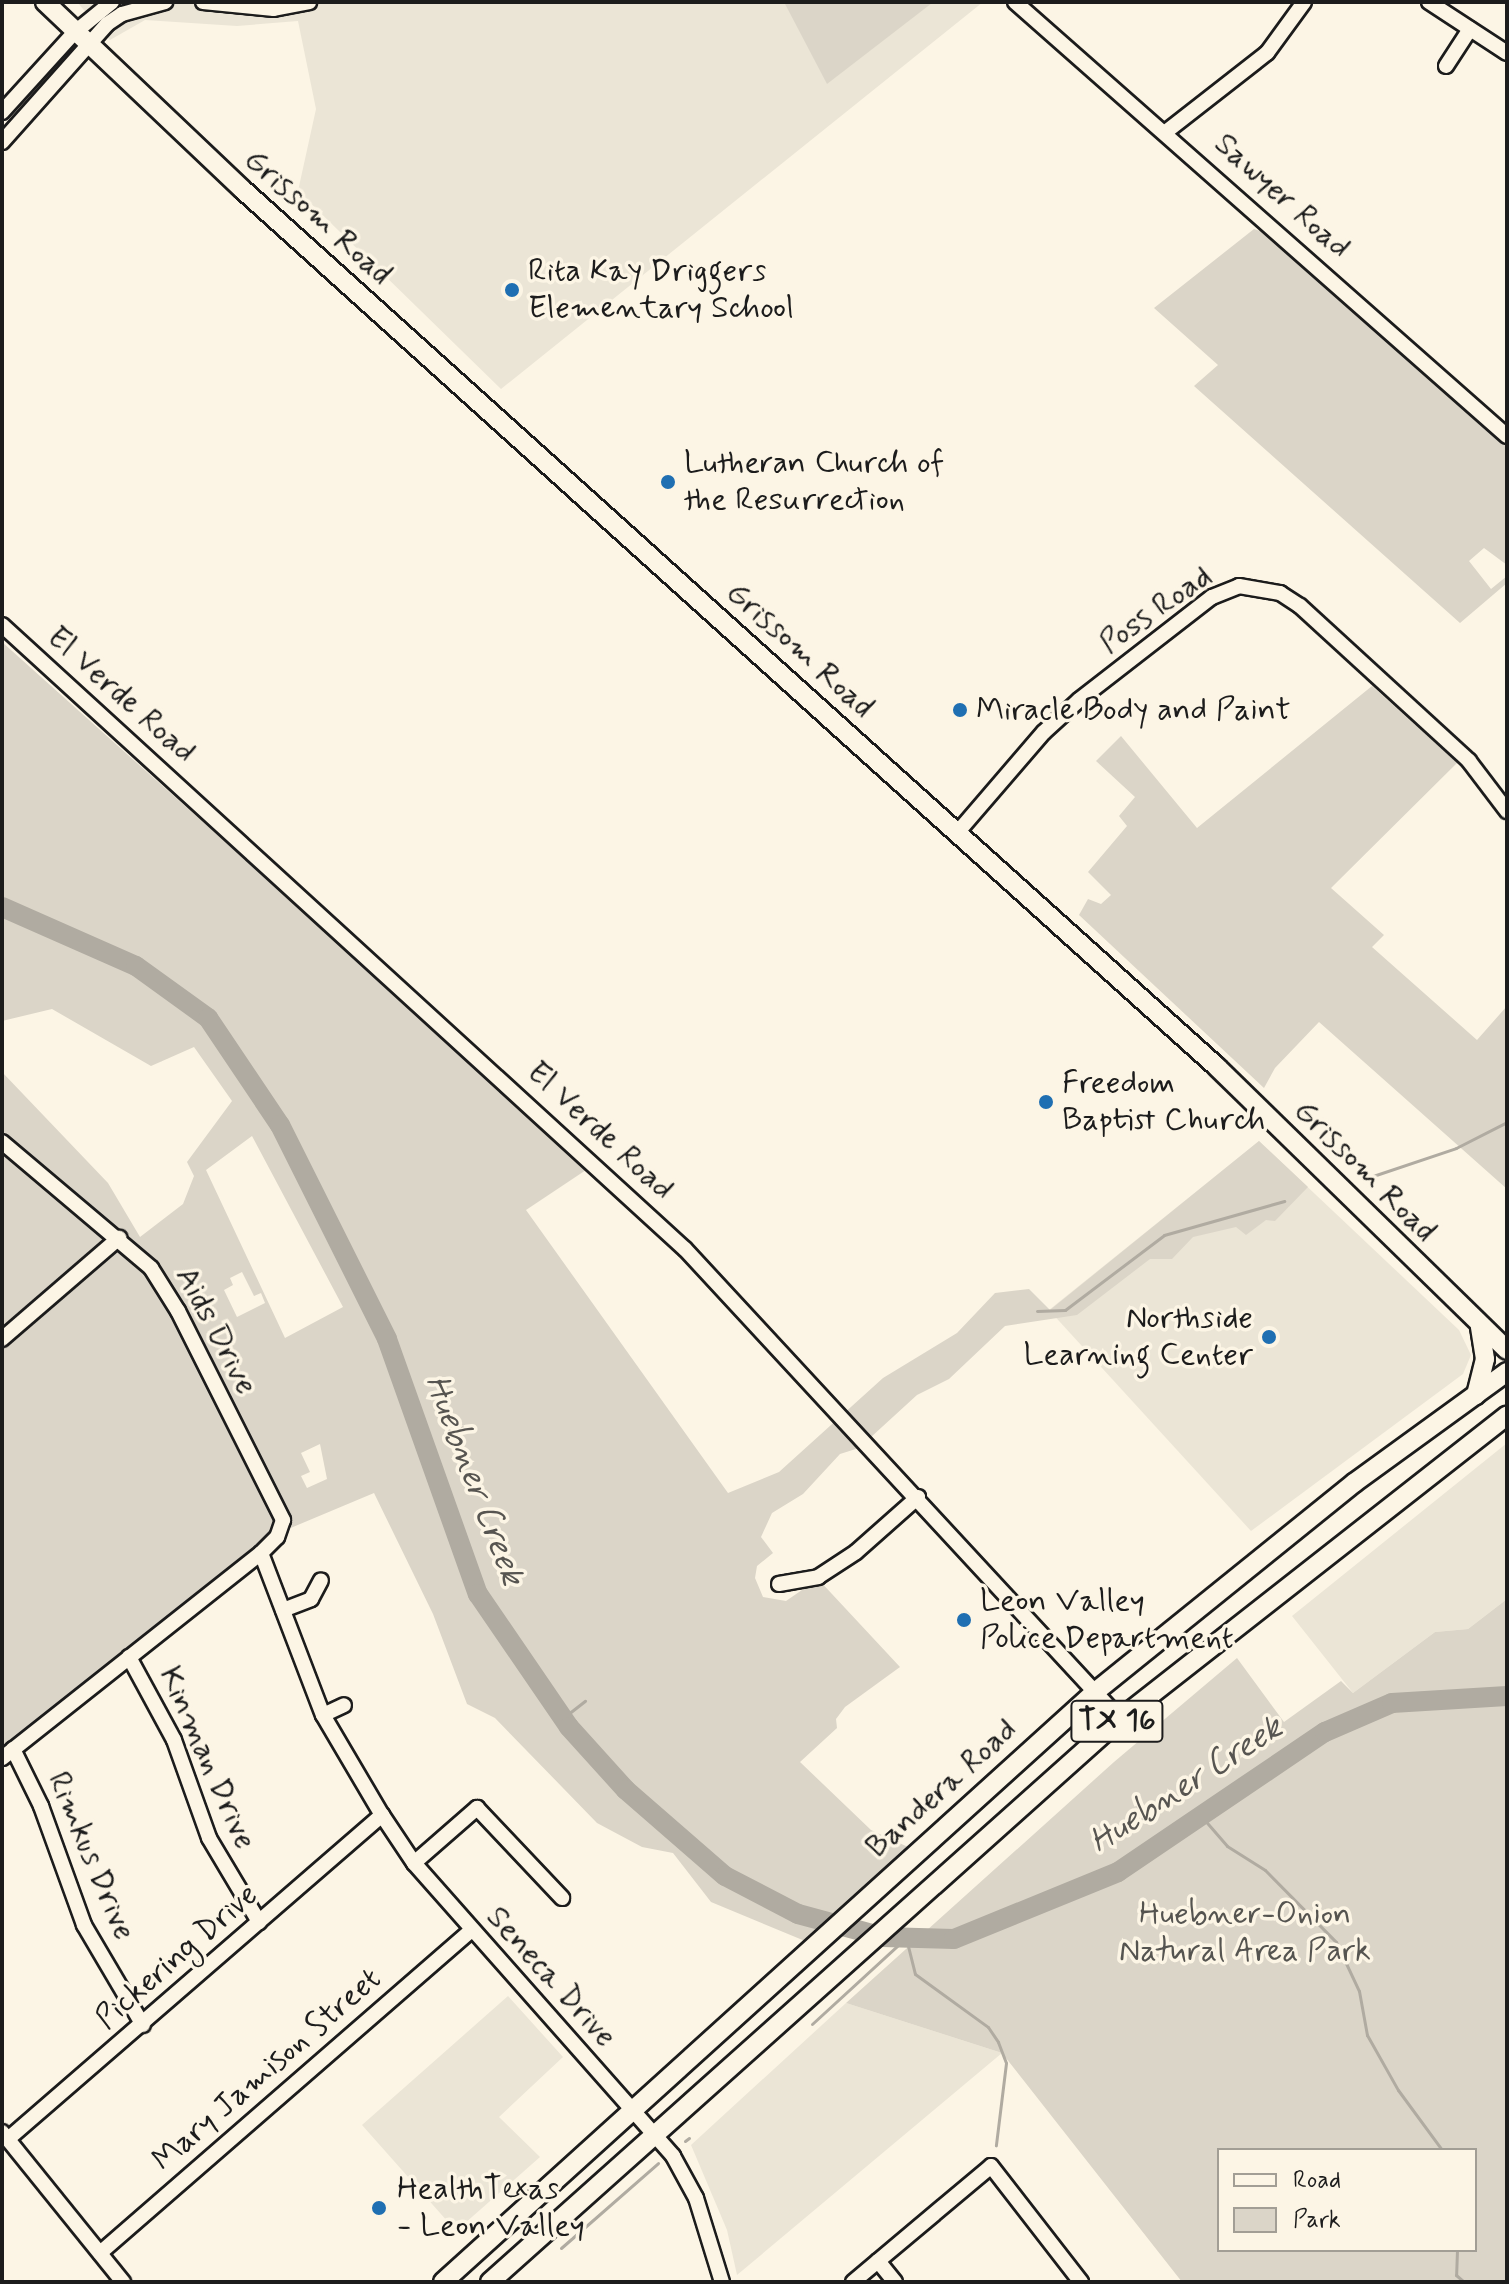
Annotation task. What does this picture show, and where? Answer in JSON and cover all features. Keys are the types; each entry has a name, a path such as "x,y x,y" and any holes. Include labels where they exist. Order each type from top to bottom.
{"main road":[{"name":"Grissom Road","path":"45,2 88,47 1224,1074 1507,1350"},
{"path":"1476,1395 1485,1359 1479,1323"},
{"name":"Bandera Road","path":"443,2282 1095,1692 1354,1483 1507,1372"},
{"name":"Bandera Road","path":"490,2282 1120,1719 1507,1416"}],"street":[{"path":"2,112 74,33 112,2"},
{"path":"2,142 122,14 165,2"},
{"path":"203,2 274,9 309,2"},
{"name":"Sawyer Road","path":"1015,2 1167,131 1507,436"},
{"path":"1167,131 1267,53 1304,2"},
{"path":"1429,2 1507,53"},
{"path":"1446,66 1470,29"},
{"name":"Poss Road","path":"957,833 1044,732 1079,700 1212,597 1239,586 1280,593 1300,606 1469,761 1507,811"},
{"name":"El Verde Road","path":"2,625 614,1180 918,1497 1120,1719"},
{"name":"Aids Drive","path":"2,1142 151,1268 178,1311 277,1508 282,1529 261,1553"},
{"path":"2,1339 119,1238"},
{"path":"779,1584 818,1577 856,1552 918,1497"},
{"path":"7,1754 261,1553"},
{"name":"Seneca Drive","path":"261,1553 323,1715 382,1815 414,1863 655,2137 696,2198 722,2282"},
{"path":"283,1610 311,1599 321,1580"},
{"name":"Kinman Drive","path":"129,1657 174,1740 209,1838 259,1922"},
{"path":"323,1715 344,1705"},
{"name":"Rimkus Drive","path":"7,1754 41,1806 84,1925 143,2025"},
{"path":"414,1863 477,1808 562,1898"},
{"name":"Pickering Drive","path":"5,2135 143,2025 382,1815"},
{"name":"Mary Jamison Street","path":"100,2253 471,1930"},
{"path":"5,2135 123,2282"},
{"path":"853,2282 991,2166 1081,2282"},
{"path":"878,2261 895,2282"}],"shaded area":[{"name":"Rita Kay Driggers Elementary School","path":"77,2 983,2 501,389 298,191 316,109 298,21 237,26 145,20 110,40"},
{"name":"Northside Learning Center","path":"1259,1141 1459,1330 1471,1355 1463,1374 1251,1531 1049,1310"},
{"path":"1507,1443 1507,1599 1468,1629 1435,1632 1353,1693 1292,1616"},
{"path":"508,1996 563,2057 499,2117 540,2157 456,2231 362,2125"},
{"path":"846,2003 1002,2053 737,2275 727,2230 691,2145"}],"green space":[{"path":"784,2 931,2 932,3 827,84"},
{"path":"1254,229 1269,234 1507,447 1507,565 1484,548 1469,561 1491,589 1507,576 1507,583 1460,623 1194,386 1218,365 1154,308"},
{"path":"2,642 589,1168 526,1210 728,1493 779,1472 883,1378 957,1333 995,1293 1029,1289 1050,1310 1259,1141 1308,1187 1275,1221 1266,1220 1246,1235 1236,1227 1193,1237 1172,1259 1150,1259 1077,1315 1005,1326 949,1379 917,1395 859,1448 840,1454 803,1494 772,1513 761,1537 773,1553 757,1566 755,1578 763,1597 786,1601 818,1579 900,1667 845,1707 836,1719 837,1728 800,1762 871,1830 908,1847 805,1941 711,1902 673,1853 642,1847 597,1823 495,1718 467,1704 433,1614 374,1493 262,1540 2,1748 2,1072 108,1183 140,1237 183,1204 194,1176 187,1162 232,1101 194,1047 151,1066 52,1009 2,1021","holes":["252,1136 343,1307 285,1338 206,1170","242,1272 254,1296 261,1293 265,1303 237,1317 224,1290 233,1285 230,1278","320,1444 327,1479 307,1488 301,1476 310,1472 301,1453"]},
{"path":"1372,686 1457,763 1331,888 1384,935 1372,947 1477,1040 1507,1006 1507,1189 1319,1022 1275,1068 1264,1088 1079,915 1088,899 1101,904 1111,895 1088,872 1127,826 1119,816 1135,797 1096,761 1121,736 1197,828"},
{"name":"Huebner-Onion Natural Area Park","path":"1507,1599 1507,2282 1182,2282 1002,2053 846,2003 1114,1762 1237,1658 1284,1722 1341,1681 1353,1693 1435,1632 1468,1629"}],"waterway":[{"name":"Huebner Creek","path":"2,907 136,966 208,1018 280,1125 387,1339 478,1594 569,1727 626,1790 725,1876 798,1914 883,1937 954,1939 1118,1872 1325,1732 1392,1703 1507,1696"},
{"path":"1364,1179 1456,1148 1507,1122"},
{"path":"1037,1311 1065,1310 1164,1235 1284,1201"},
{"path":"563,1718 585,1701"},
{"path":"1202,1817 1227,1846 1265,1870 1336,1942 1359,1991 1367,2035 1398,2090 1441,2148"},
{"path":"812,2024 906,1938 915,1974 988,2027 998,2042 1006,2063 996,2145"},
{"path":"685,2141 689,2138"},
{"path":"561,2248 658,2163"},
{"path":"1457,2252 1456,2275 1464,2282"}],"place":[{"name":"Rita Kay Driggers Elementary School","path":"512,290"},
{"name":"Lutheran Church of the Resurrection","path":"668,482"},
{"name":"Miracle Body and Paint","path":"960,710"},
{"name":"Freedom Baptist Church","path":"1046,1102"},
{"name":"Northside Learning Center","path":"1269,1337"},
{"name":"Leon Valley Police Department","path":"964,1620"},
{"name":"HealthTexas - Leon Valley","path":"379,2208"}]}
